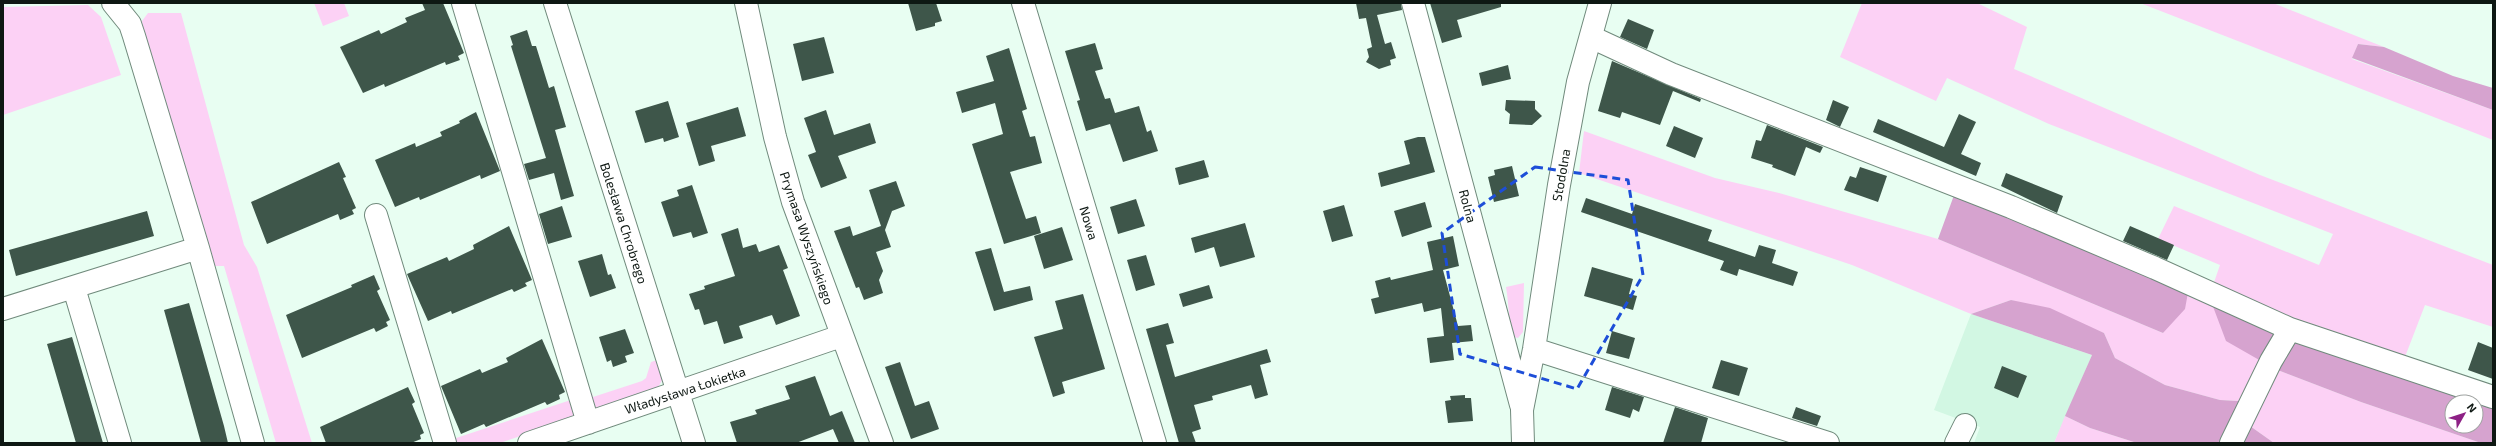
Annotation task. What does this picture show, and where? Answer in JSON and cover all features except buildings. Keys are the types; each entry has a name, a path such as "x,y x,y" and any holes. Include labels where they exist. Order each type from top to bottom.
{"street":[{"path":"113,3 130,24 198,248 253,443"},
{"path":"463,3 588,423"},
{"name":"Bolesława Chrobrego","path":"555,3 694,443"},
{"name":"Prymasa Wyszyńskiego","path":"746,3 775,137 793,202 841,336 882,443"},
{"name":"Nowa","path":"1023,3 1155,443"},
{"name":"Rolna","path":"1413,3 1522,410"},
{"name":"Stodolna","path":"1524,443 1522,410 1534,349 1559,185 1578,82 1600,3"},
{"path":"1591,37 1671,74 2011,207 2155,268 2290,329 2493,397"},
{"path":"376,215 445,443"},
{"path":"3,309 198,248"},
{"path":"74,288 120,443"},
{"path":"2231,443 2271,361 2290,329"},
{"name":"Władysława Łokietka","path":"529,443 841,336"},
{"path":"1534,349 1828,443"}],"highlighted area":[{"path":"1535,167 1628,180 1643,275 1577,389 1460,354 1442,233"}],"shaded area":[{"path":"314,3 344,3 349,16 323,26"},
{"path":"1862,3 1977,3 2027,27 2014,69 2260,175 2493,265 2493,327 2425,305 2403,362 2211,291 2220,265 2158,239 2174,206 2319,265 2333,234 2049,124 1947,78 1936,101 1840,57"},
{"path":"2140,3 2273,3 2384,47 2358,44 2352,59 2493,110 2493,140"},
{"path":"88,5 101,17 121,75 3,115 3,7"},
{"path":"148,13 181,13 244,245 257,267 312,443 276,443 224,266 214,266 143,30 142,21"},
{"path":"2358,44 2384,47 2453,76 2493,88 2493,110 2352,58"},
{"path":"1584,131 1715,178 1779,193 1938,239 2163,333 2189,287 2209,296 2275,369 2361,402 2444,430 2444,434 2455,434 2481,443 2274,443 2250,426 2256,402 2220,400 2165,385 2115,358 2104,333 2011,300 1971,314 1852,265 1579,173"},
{"path":"1957,187 2189,287 2185,309 2163,333 1938,239"},
{"path":"1524,283 1523,332 1518,338 1514,337 1512,331 1506,287"},
{"path":"2209,296 2469,394 2444,394 2444,430 2361,402 2275,369 2226,341"},
{"path":"2011,300 2050,308 2104,333 2115,358 2165,385 2220,400 2256,402 2250,426 2274,443 2137,443 2090,428 2065,416 2092,355 1971,314"},
{"path":"1971,314 2092,355 2054,443 1974,443 1980,427 1934,410"},
{"path":"660,359 664,377 657,389 500,443 441,443 592,393 593,397 642,381 646,378 651,362"},
{"path":"2484,400 2493,403 2493,443 2481,443 2455,434 2484,434"},
{"path":"2065,416 2090,428 2137,443 2054,443"}]}
